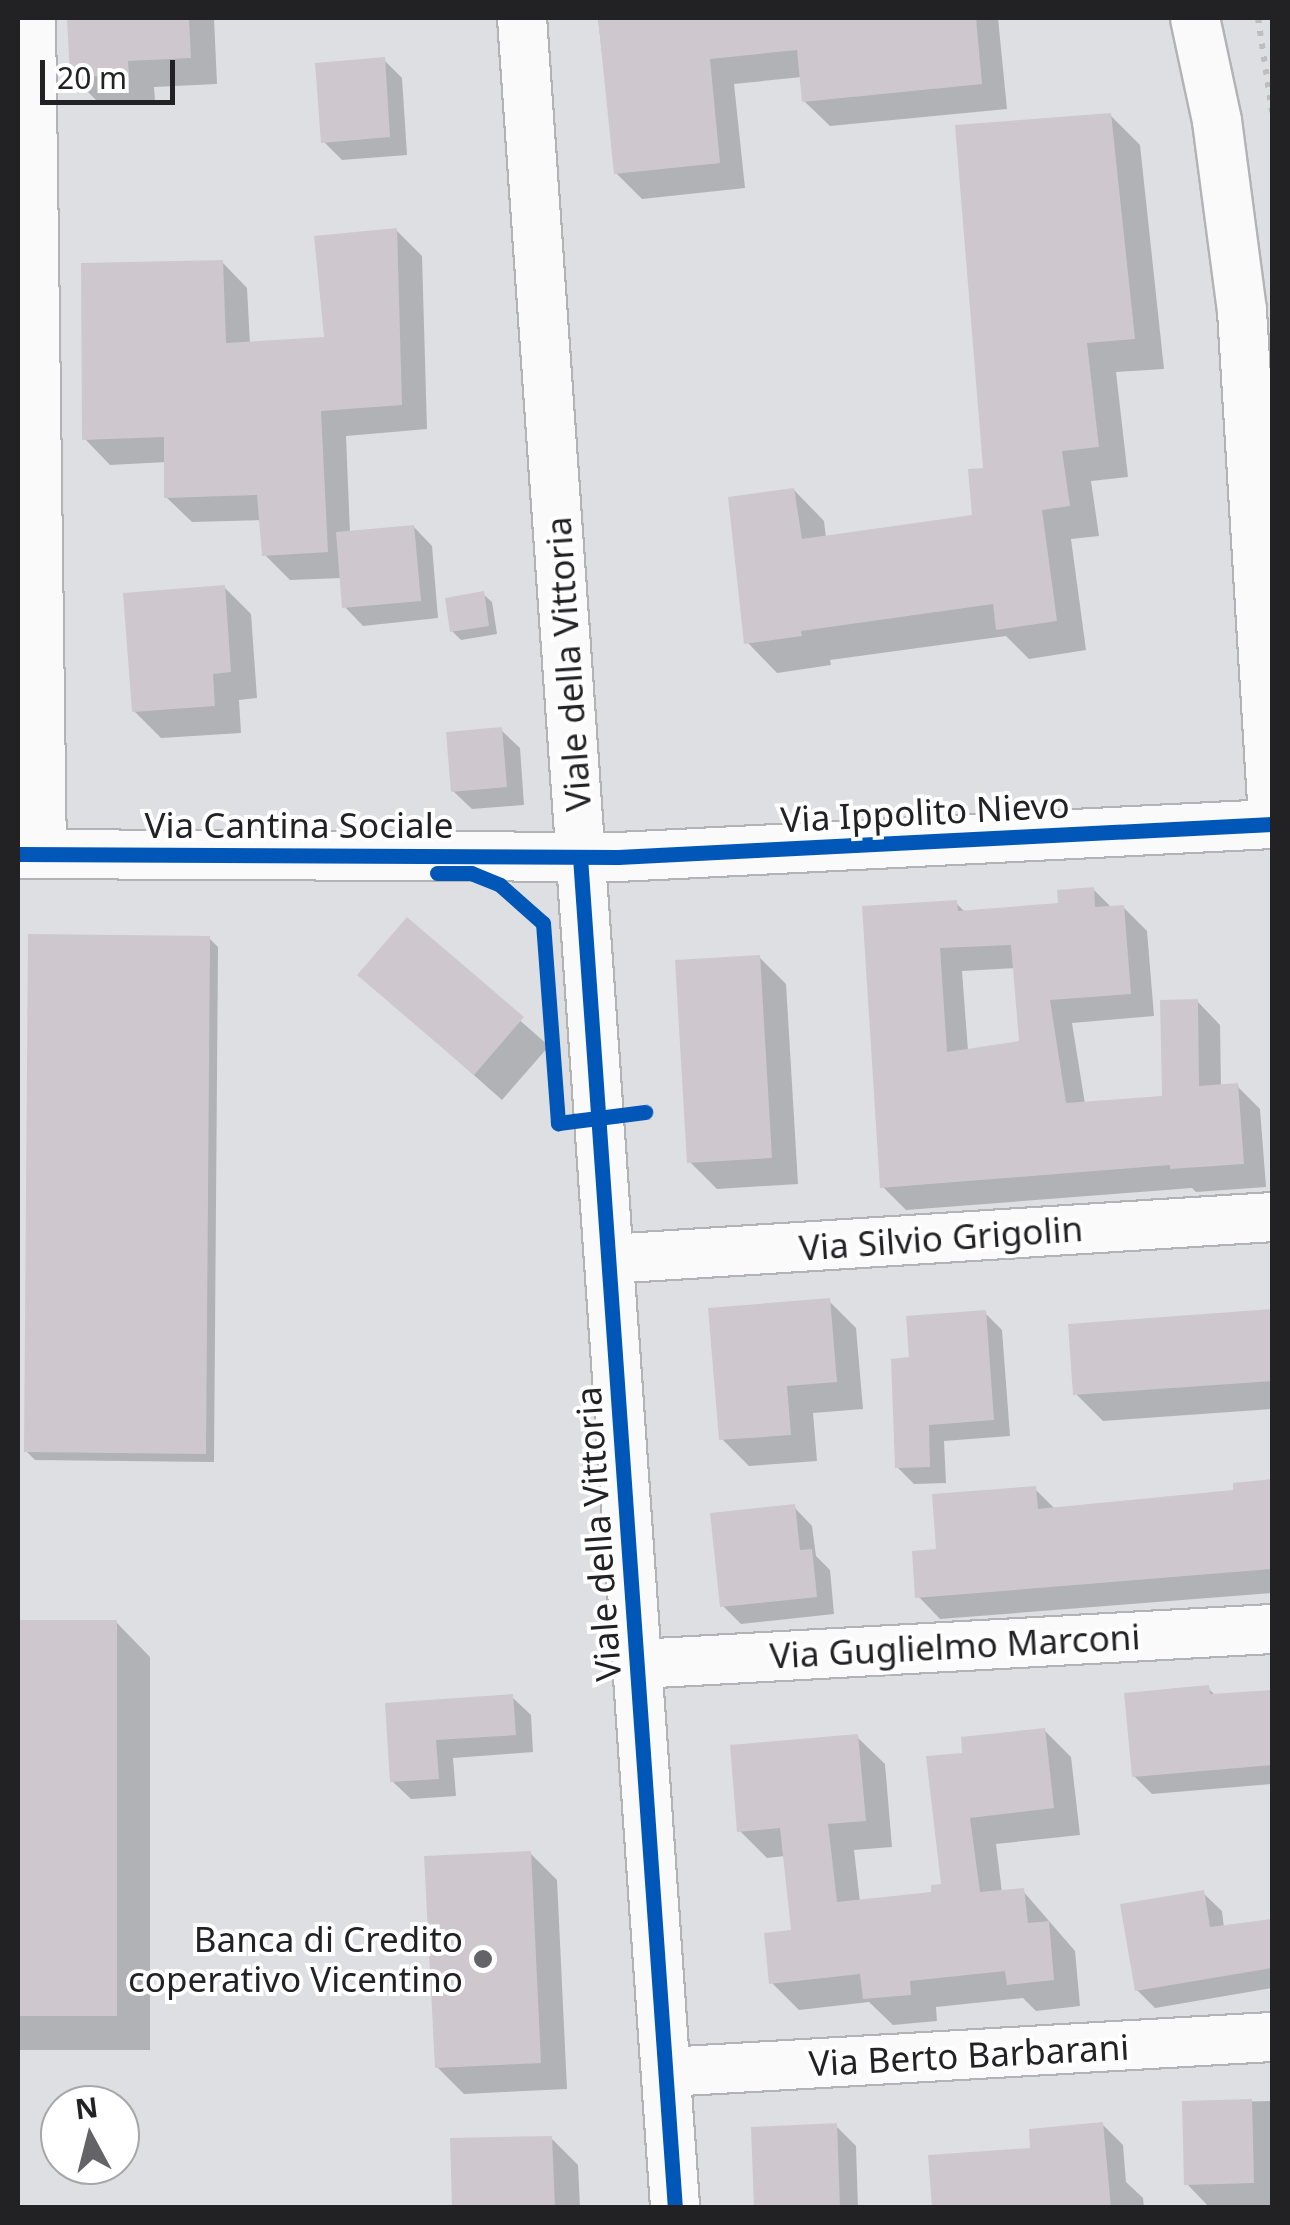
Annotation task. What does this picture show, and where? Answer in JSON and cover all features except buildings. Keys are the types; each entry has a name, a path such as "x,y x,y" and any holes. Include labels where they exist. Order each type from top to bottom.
{"street":[{"path":"30,854 31,18"},
{"name":"Viale della Vittoria","path":"522,18 675,2208"},
{"path":"1195,18 1217,121 1242,310 1272,801"},
{"name":"Via Ippolito Nievo","path":"580,857 1272,824"},
{"name":"Via Cantina Sociale","path":"30,854 580,857"},
{"name":"Via Silvio Grigolin","path":"608,1259 1272,1217"},
{"name":"Via Guglielmo Marconi","path":"638,1664 1272,1629"},
{"name":"Via Berto Barbarani","path":"666,2072 1272,2037"}],"path":[{"path":"1258,18 1272,112"}],"cycle path":[{"path":"18,854 618,857 1272,824"},
{"path":"580,857 675,2208"},
{"path":"437,873 471,873 500,885 543,923 558,1123 645,1112"}],"place":[{"name":"Banca di Credito coperativo Vicentino","path":"483,1959"}]}
